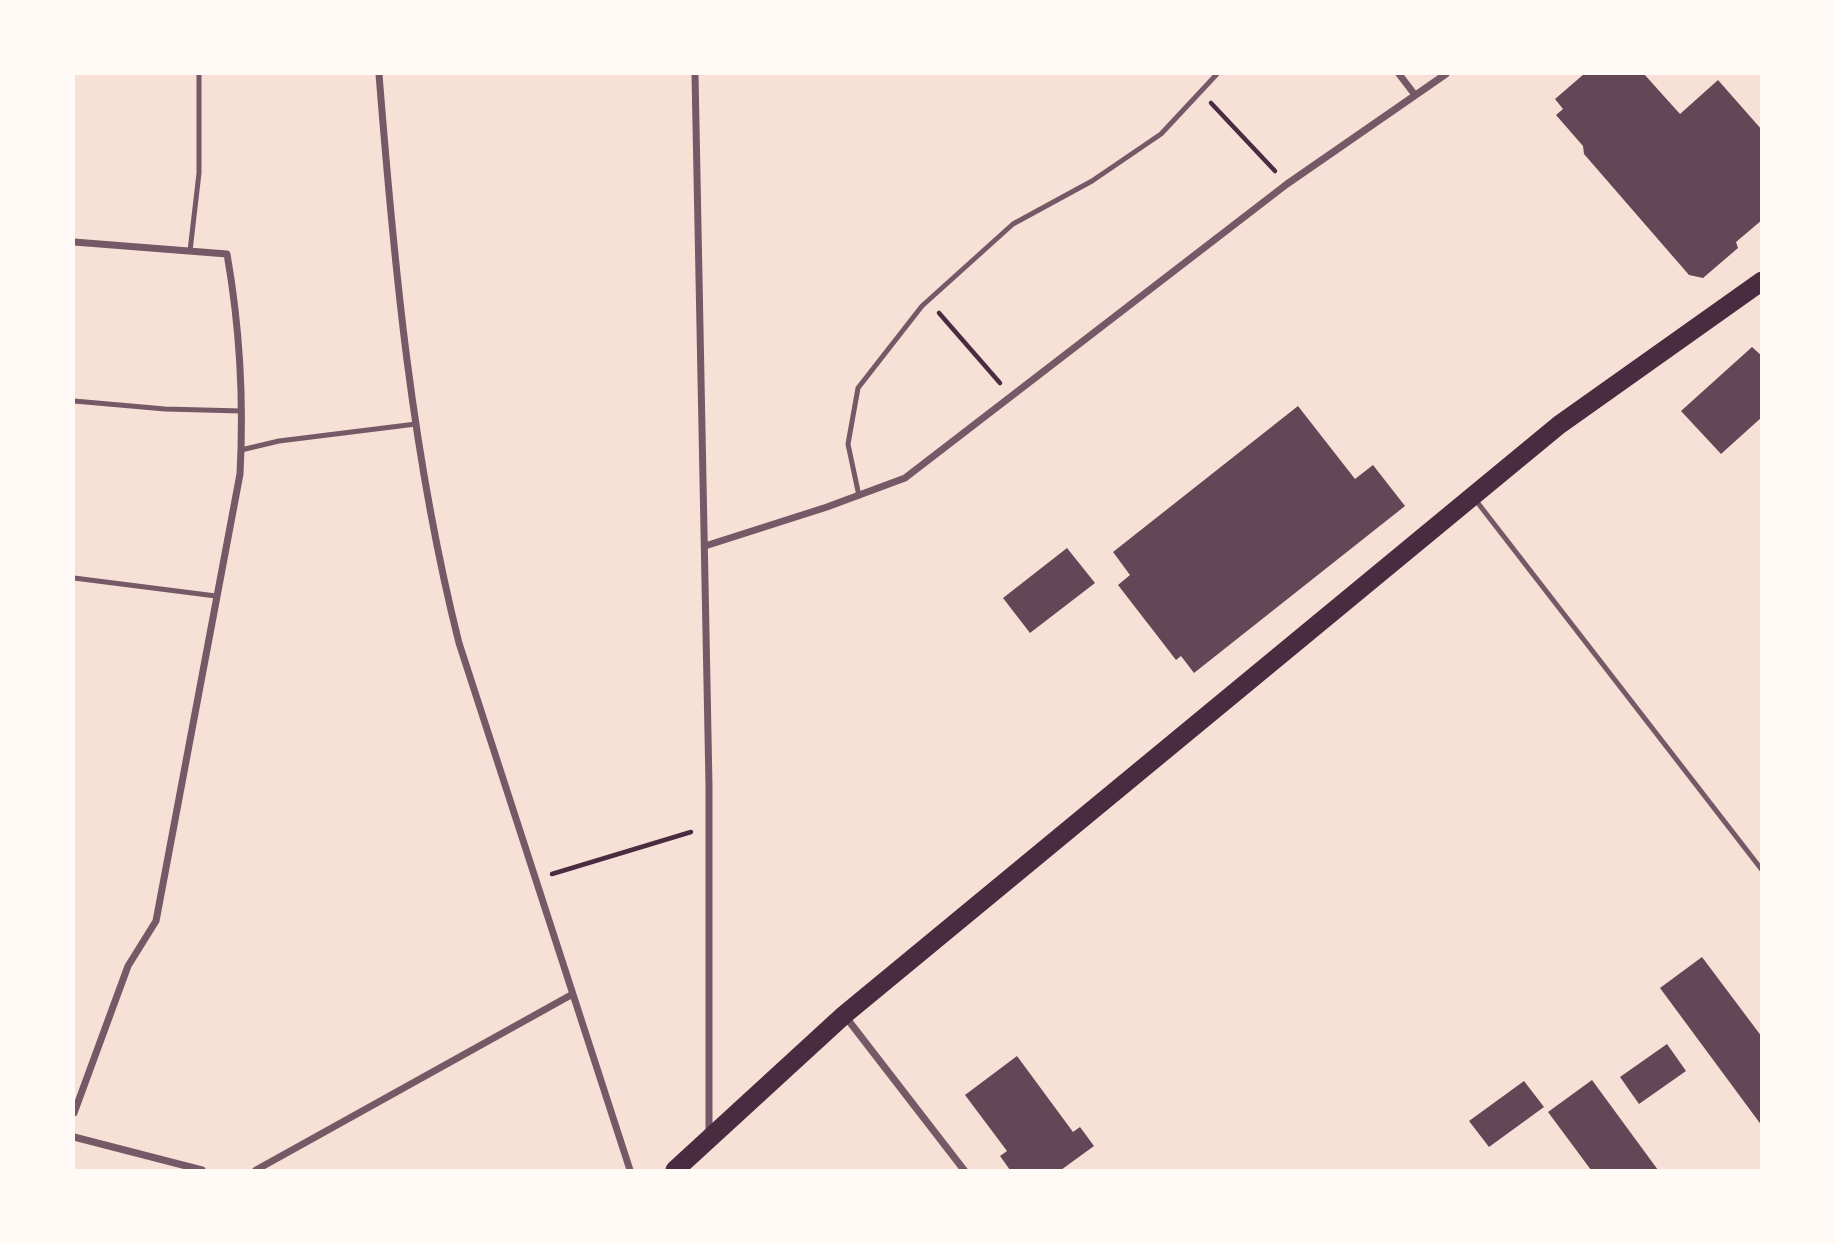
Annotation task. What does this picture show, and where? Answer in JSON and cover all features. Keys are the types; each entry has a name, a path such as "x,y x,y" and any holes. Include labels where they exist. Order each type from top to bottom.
{"highway":[{"path":"675,1171 844,1015 1472,496 1570,417 1762,281"}],"street":[{"path":"379,74 416,424 429,519 459,643 570,995 630,1171"},
{"path":"695,74 709,827 709,1138"},
{"path":"1399,74 1415,95"},
{"path":"705,546 859,496 905,478 1287,184 1446,74"},
{"path":"74,242 227,254 238,314 243,411 236,496 156,921 128,966 74,1113"},
{"path":"256,1171 570,995"},
{"path":"844,1015 964,1171"},
{"path":"74,1137 202,1171"}],"lane":[{"path":"190,251 200,173 199,74"},
{"path":"859,496 848,444 858,388 922,306 1013,224 1092,181 1161,134 1217,74"},
{"path":"74,401 165,409 243,411"},
{"path":"241,450 279,441 416,424"},
{"path":"1472,496 1762,870"},
{"path":"74,578 216,596"}],"path":[{"path":"1201,92 1287,184"},
{"path":"922,306 933,308 953,325 1010,395"},
{"path":"534,880 709,827"}],"building":[{"path":"1584,74 1644,74 1680,114 1718,80 1762,130 1762,220 1736,242 1738,248 1703,278 1689,275 1584,154 1583,146 1556,115 1563,109 1555,99"},
{"path":"1752,347 1762,356 1762,417 1721,454 1681,411"},
{"path":"1298,406 1355,479 1373,465 1405,506 1194,673 1181,656 1176,660 1118,585 1130,575 1113,552"},
{"path":"1067,548 1095,583 1030,633 1003,598"},
{"path":"1702,957 1762,1037 1762,1126 1660,988"},
{"path":"1667,1044 1686,1071 1639,1104 1620,1077"},
{"path":"1017,1056 1073,1132 1080,1127 1094,1146 1061,1170 1010,1170 1000,1156 1007,1151 965,1095"},
{"path":"1592,1080 1658,1170 1591,1170 1548,1112"},
{"path":"1524,1081 1544,1107 1489,1147 1469,1121"}]}
